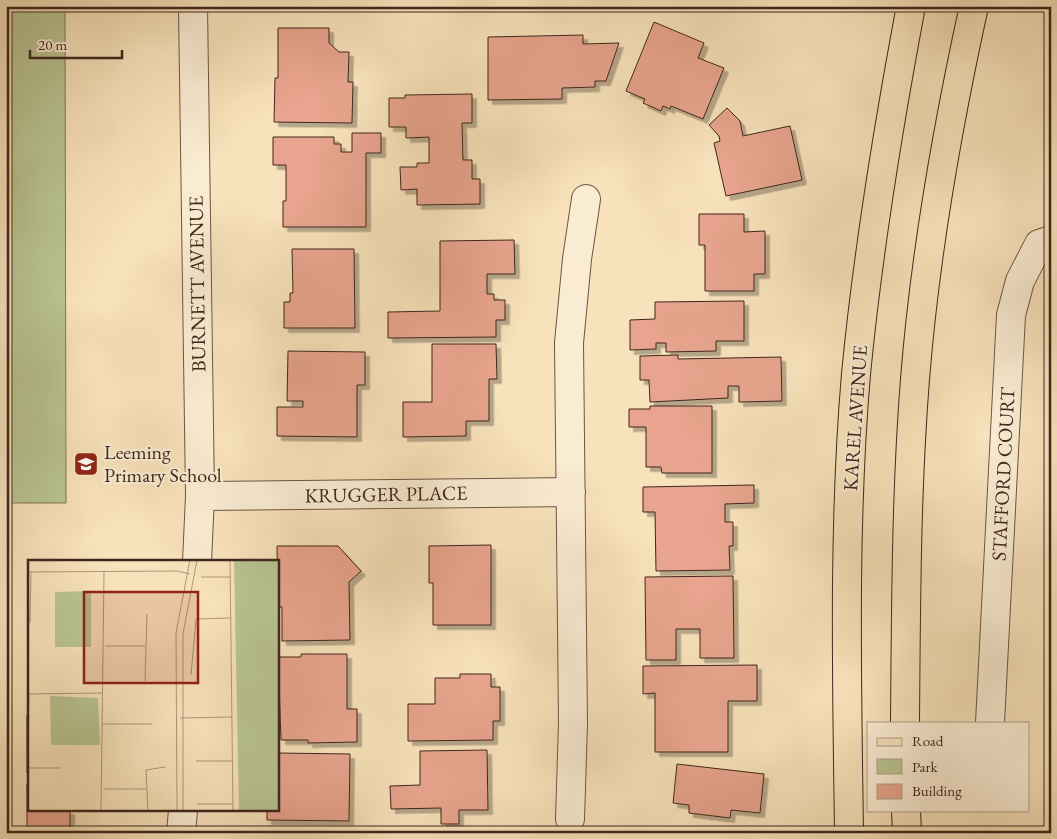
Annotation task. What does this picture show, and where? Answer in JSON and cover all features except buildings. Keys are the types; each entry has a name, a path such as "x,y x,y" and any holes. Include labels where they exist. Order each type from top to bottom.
{"main road":[{"name":"KAREL AVENUE","path":"849,833 848,554 856,376 867,273 889,121 911,6"},
{"path":"905,722 906,566 915,379 927,277 952,110 974,6"},
{"path":"906,812 906,833"}],"street":[{"name":"BURNETT AVENUE","path":"193,6 200,496 197,560"},
{"path":"570,819 573,723 569,342 577,259 586,199"},
{"name":"STAFFORD COURT","path":"990,722 1011,315 1020,281 1039,244 1051,240"},
{"name":"KRUGGER PLACE","path":"200,496 571,492"},
{"path":"182,833 183,812"}],"green space":[{"path":"6,6 65,6 66,503 6,503"}],"place":[{"name":"Leeming Primary School","path":"86,464"}]}
